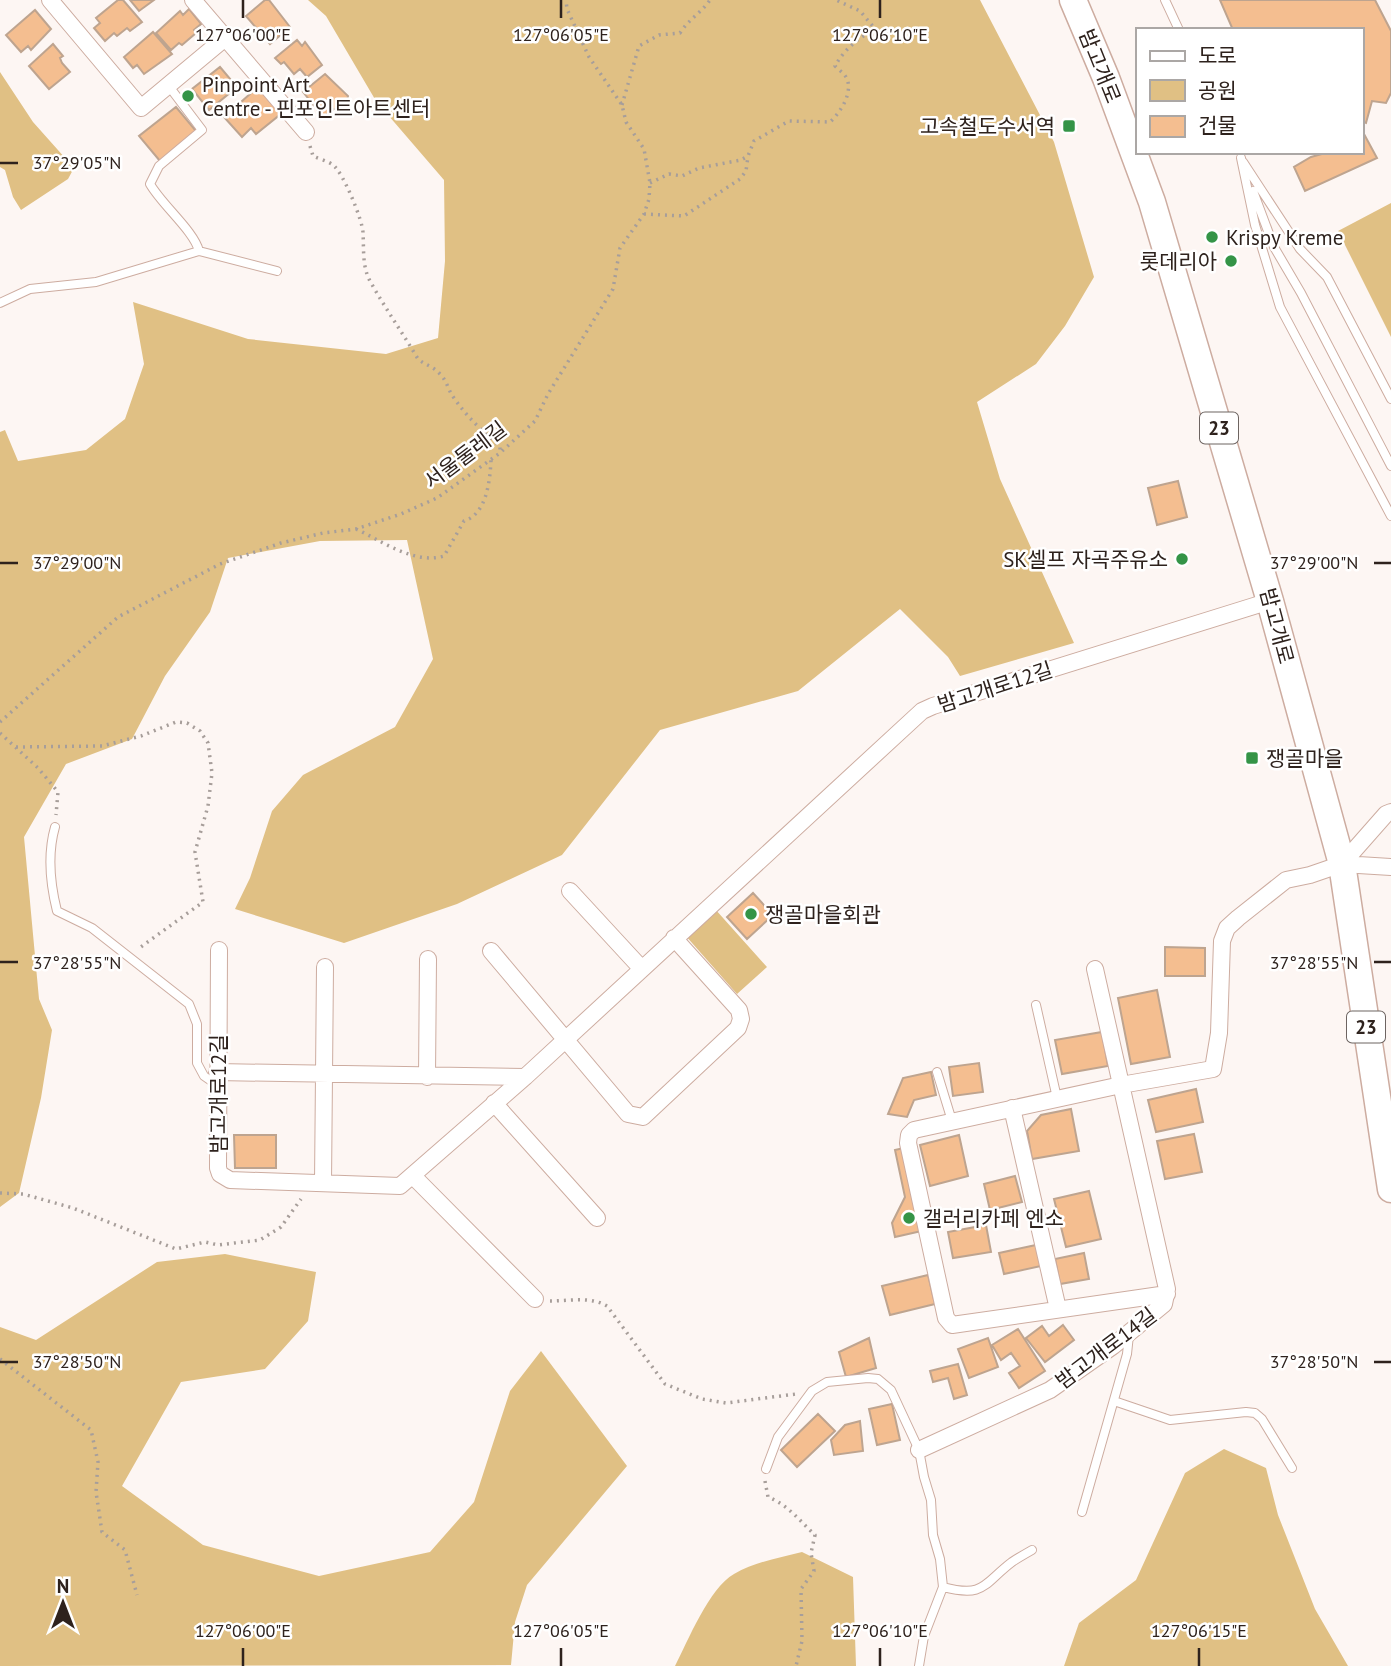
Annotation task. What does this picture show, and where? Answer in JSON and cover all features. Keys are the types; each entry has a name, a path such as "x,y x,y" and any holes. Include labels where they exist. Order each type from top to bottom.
{"main road":[{"name":"밤고개로","path":"1073,0 1106,78 1152,202 1270,601 1342,864 1391,1189"}],"street":[{"path":"50,0 141,108 225,38"},
{"path":"193,0 306,132"},
{"name":"밤고개로12길","path":"219,950 217,1078 220,1174 230,1180 400,1186 525,1077 640,968 922,712 933,706 1270,601"},
{"path":"1342,864 1386,814 1391,812"},
{"path":"1167,1294 952,1325 946,1318 908,1143 909,1135 914,1130 1057,1098 1203,1073 1213,1069 1219,1033 1222,941 1227,928 1286,880 1342,864 1391,867"},
{"path":"570,891 640,968"},
{"path":"491,951 628,1114 643,1117 738,1028 741,1019 739,1010 674,938"},
{"path":"427,1077 428,959"},
{"path":"318,1182 325,967"},
{"name":"밤고개로14길","path":"919,1450 1050,1390 1164,1304 1167,1294 1095,969"},
{"path":"217,1078 323,1073 525,1077"},
{"path":"494,1103 597,1218"},
{"path":"1012,1108 1058,1309"},
{"path":"413,1176 535,1299"}],"lane":[{"path":"1165,0 1178,28"},
{"path":"168,85 202,130 159,166 149,184 160,201 196,241 199,251"},
{"path":"1239,155 1300,249 1327,277 1391,399"},
{"path":"1239,155 1274,247 1301,293 1391,466"},
{"path":"1239,155 1255,225 1280,307 1391,516"},
{"path":"0,303 30,289 96,282 199,251 277,271"},
{"path":"55,827 50,847 51,889 57,911 92,928 189,1004 197,1024 197,1063 204,1076 217,1078"},
{"path":"1036,1004 1057,1098"},
{"path":"937,1072 952,1121"},
{"path":"1083,1512 1127,1354 1130,1332"},
{"path":"766,1469 778,1437 812,1391 827,1382 868,1378 878,1379 891,1390 919,1450 932,1500 933,1535 940,1559 943,1587 924,1636 919,1666"},
{"path":"1114,1401 1170,1420 1255,1413 1262,1419 1292,1468"},
{"path":"943,1587 957,1591 976,1591 988,1585 1011,1563 1032,1550"}],"path":[{"name":"서울둘레길","path":"0,722 118,617 220,564 281,543 323,533 356,529 437,498 500,453 535,421 572,354 613,289 620,248 644,214 649,199 650,183 643,149 626,122 622,104 589,57 567,9 566,0"},
{"path":"622,104 639,46 659,35 680,33 688,20 702,12 709,0"},
{"path":"644,214 684,216 740,179 746,171 754,141 775,127 789,121 830,122 842,108 848,90 846,77 835,66 862,35 876,30 860,11 836,0"},
{"path":"306,132 313,156 334,165 351,194 363,233 362,247 367,274 390,317 418,359 430,364 443,376 450,393 468,418 500,446 500,453"},
{"path":"650,183 668,174 682,176 699,168 741,160 748,156"},
{"path":"356,529 390,547 411,554 435,559 444,556 464,521 472,518 482,506 490,480 491,460"},
{"path":"16,747 102,746 141,736 176,722 187,723 200,731 208,743 212,772 195,852 203,902 128,956"},
{"path":"0,733 38,768 58,792 55,827"},
{"path":"0,1193 23,1194 73,1208 176,1249 205,1242 218,1245 260,1240 281,1227 318,1182"},
{"path":"535,1299 598,1301 607,1306 660,1380 702,1399 726,1403 812,1391"},
{"path":"0,1359 91,1430 98,1462 96,1492 102,1532 124,1550 137,1595"},
{"path":"766,1469 765,1492 768,1497 778,1500 790,1513 798,1516 815,1535 811,1553 814,1571 801,1589 802,1641 796,1666"}],"green space":[{"path":"308,0 980,0 1054,142 1094,277 1065,326 1036,364 977,402 1000,479 1074,643 960,676 948,657 900,609 798,691 660,730 562,855 457,904 344,943 235,909 250,878 272,811 303,775 395,727 433,659 407,540 320,541 228,558 210,612 165,676 132,739 66,764 24,837 39,999 52,1030 41,1098 19,1193 0,1207 0,432 5,430 18,461 86,450 125,419 144,364 133,302 248,339 386,354 438,338 445,261 444,180 376,101 326,16"},
{"path":"0,72 33,122 74,168 68,179 21,210 13,197 5,170 0,167"},
{"path":"1391,203 1391,337 1338,231"},
{"path":"715,909 767,967 737,994 685,935"},
{"path":"225,1254 316,1272 308,1321 265,1369 181,1382 122,1486 203,1545 319,1576 430,1552 474,1502 510,1391 541,1351 627,1466 527,1585 515,1622 511,1665 0,1666 0,1327 36,1340 157,1262"},
{"path":"1224,1449 1266,1468 1278,1515 1315,1609 1348,1666 1064,1666 1079,1623 1136,1580 1185,1473"},
{"path":"802,1552 853,1577 856,1666 675,1666 700,1616 725,1581 750,1566"}],"building":[{"path":"118,0 123,0 142,22 130,31 127,28 117,36 114,33 105,41 94,28 100,23 96,18"},
{"path":"130,0 154,0 139,11"},
{"path":"265,0 269,0 290,27 270,44 246,16"},
{"path":"1220,0 1375,0 1391,31 1391,93 1386,103 1372,101 1366,123 1363,122 1363,28 1232,28"},
{"path":"189,9 201,24 194,30 196,33 171,50 156,33 180,11 183,15"},
{"path":"35,10 51,29 31,50 28,46 21,52 6,35"},
{"path":"153,32 172,54 144,74 137,65 133,68 124,57"},
{"path":"297,40 302,46 305,42 322,65 307,77 300,69 294,74 284,62 281,64 275,58"},
{"path":"53,44 63,56 60,58 62,63 70,72 49,89 29,66"},
{"path":"220,67 237,87 209,110 192,89"},
{"path":"325,74 348,96 345,109 334,109 323,117 303,92"},
{"path":"259,86 282,113 256,134 251,128 242,137 224,117"},
{"path":"176,107 196,131 160,161 139,136"},
{"path":"1363,134 1377,158 1305,191 1294,167 1322,154 1363,154"},
{"path":"1178,481 1187,517 1157,525 1148,488"},
{"path":"753,893 773,915 747,939 727,917"},
{"path":"1165,947 1205,948 1205,976 1165,976"},
{"path":"1157,990 1170,1057 1131,1064 1118,998"},
{"path":"1102,1032 1108,1066 1062,1074 1055,1040"},
{"path":"979,1063 983,1092 953,1096 949,1067"},
{"path":"931,1072 936,1095 914,1100 907,1117 888,1114 903,1078"},
{"path":"1196,1089 1203,1122 1156,1132 1148,1100"},
{"path":"1071,1109 1079,1151 1032,1159 1027,1131 1041,1115"},
{"path":"1194,1134 1202,1172 1165,1179 1157,1141"},
{"path":"234,1135 276,1135 276,1168 235,1168"},
{"path":"959,1135 968,1176 930,1186 920,1145"},
{"path":"908,1147 926,1230 895,1237 892,1223 905,1197 895,1150"},
{"path":"1015,1176 1022,1202 990,1210 984,1184"},
{"path":"1089,1191 1101,1239 1066,1247 1054,1199"},
{"path":"986,1225 991,1252 953,1258 948,1232"},
{"path":"1036,1245 1041,1266 1004,1274 999,1253"},
{"path":"1084,1253 1089,1279 1060,1284 1055,1259"},
{"path":"928,1275 935,1304 890,1315 882,1286"},
{"path":"1063,1325 1074,1340 1045,1362 1026,1338 1042,1326 1049,1336"},
{"path":"1018,1329 1045,1371 1019,1388 1009,1373 1020,1366 1011,1353 1001,1360 992,1345"},
{"path":"869,1338 876,1368 846,1377 839,1352"},
{"path":"988,1338 998,1367 969,1378 958,1349"},
{"path":"958,1364 967,1395 954,1399 948,1378 933,1382 930,1371"},
{"path":"892,1404 900,1440 877,1445 869,1409"},
{"path":"818,1414 835,1431 797,1467 781,1450"},
{"path":"860,1421 863,1451 834,1455 831,1440 845,1425"}],"place":[{"name":"Pinpoint Art Centre - 핀포인트아트센터","path":"188,96"},
{"name":"고속철도수서역","path":"1069,126"},
{"name":"Krispy Kreme","path":"1212,237"},
{"name":"롯데리아","path":"1231,261"},
{"name":"SK셀프 자곡주유소","path":"1182,559"},
{"name":"쟁골마을","path":"1252,758"},
{"name":"쟁골마을회관","path":"751,914"},
{"name":"갤러리카페 엔소","path":"909,1218"}]}
